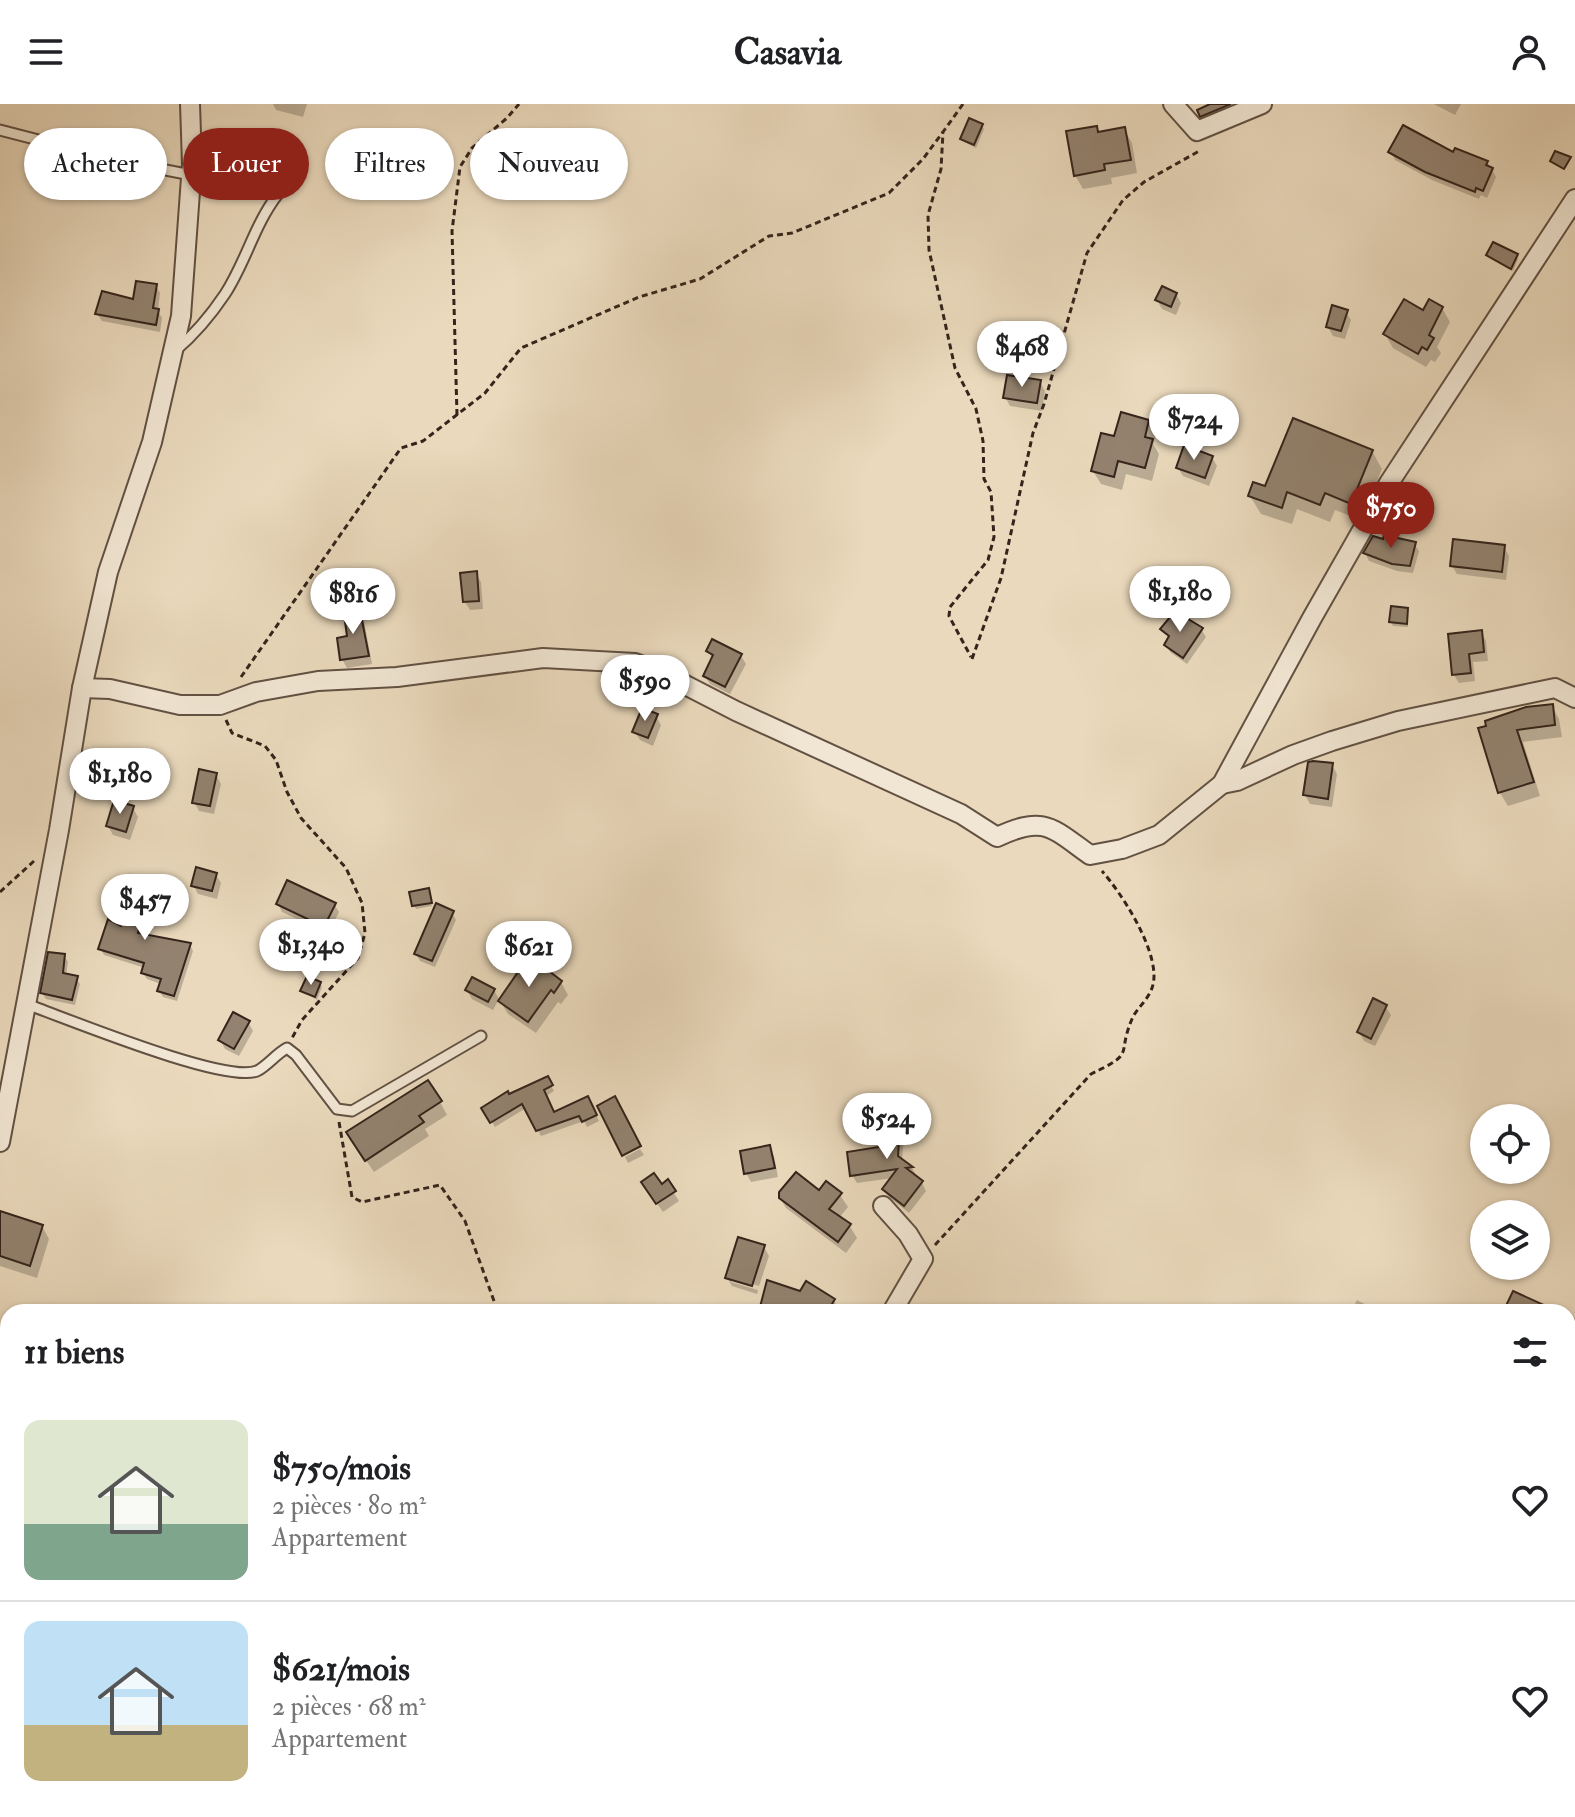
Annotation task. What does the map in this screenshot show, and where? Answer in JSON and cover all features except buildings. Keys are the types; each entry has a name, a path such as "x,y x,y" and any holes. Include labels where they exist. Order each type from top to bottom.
{"street":[{"path":"190,104 190,128"},
{"path":"1173,104 1197,131 1262,104"},
{"path":"82,688 110,689 180,705 220,705 256,692 318,681 397,677 543,658 635,663 961,814 997,837 1018,827 1048,826 1090,855 1122,849 1159,835 1222,784 1389,483 1575,199"},
{"path":"0,1142 59,830 82,688 108,572 152,442 181,316 189,200"},
{"path":"1222,784 1237,781 1319,745 1398,721 1555,688 1575,698"},
{"path":"883,1206 908,1234 923,1259 897,1304"}],"lane":[{"path":"0,130 120,161 183,173"},
{"path":"172,353 191,338 225,294 259,220 274,200"},
{"path":"26,1004 227,1071 258,1071 287,1048 296,1055 337,1109 352,1111 481,1036"}],"path":[{"path":"457,415 452,231 460,167 472,148 519,104"},
{"path":"239,680 401,448 423,441 485,393 521,348 639,297 700,279 769,236 792,233 889,193 923,159 963,104"},
{"path":"943,132 941,169 928,215 929,250 955,368 978,420 983,441 984,479 991,492 994,537 988,560 950,607 949,616 972,659 1001,578 1033,433 1087,253 1123,200 1144,182 1211,145"},
{"path":"220,705 232,733 265,746 276,760 287,792 301,818 346,868 362,903 365,933 358,958 302,1020 287,1048"},
{"path":"923,1259 953,1222 982,1195 1091,1074 1115,1063 1125,1054 1132,1017 1146,1002 1154,976 1132,910 1090,855"},
{"path":"0,892 35,859"},
{"path":"337,1109 352,1197 362,1202 440,1185 465,1221 495,1304"}]}
